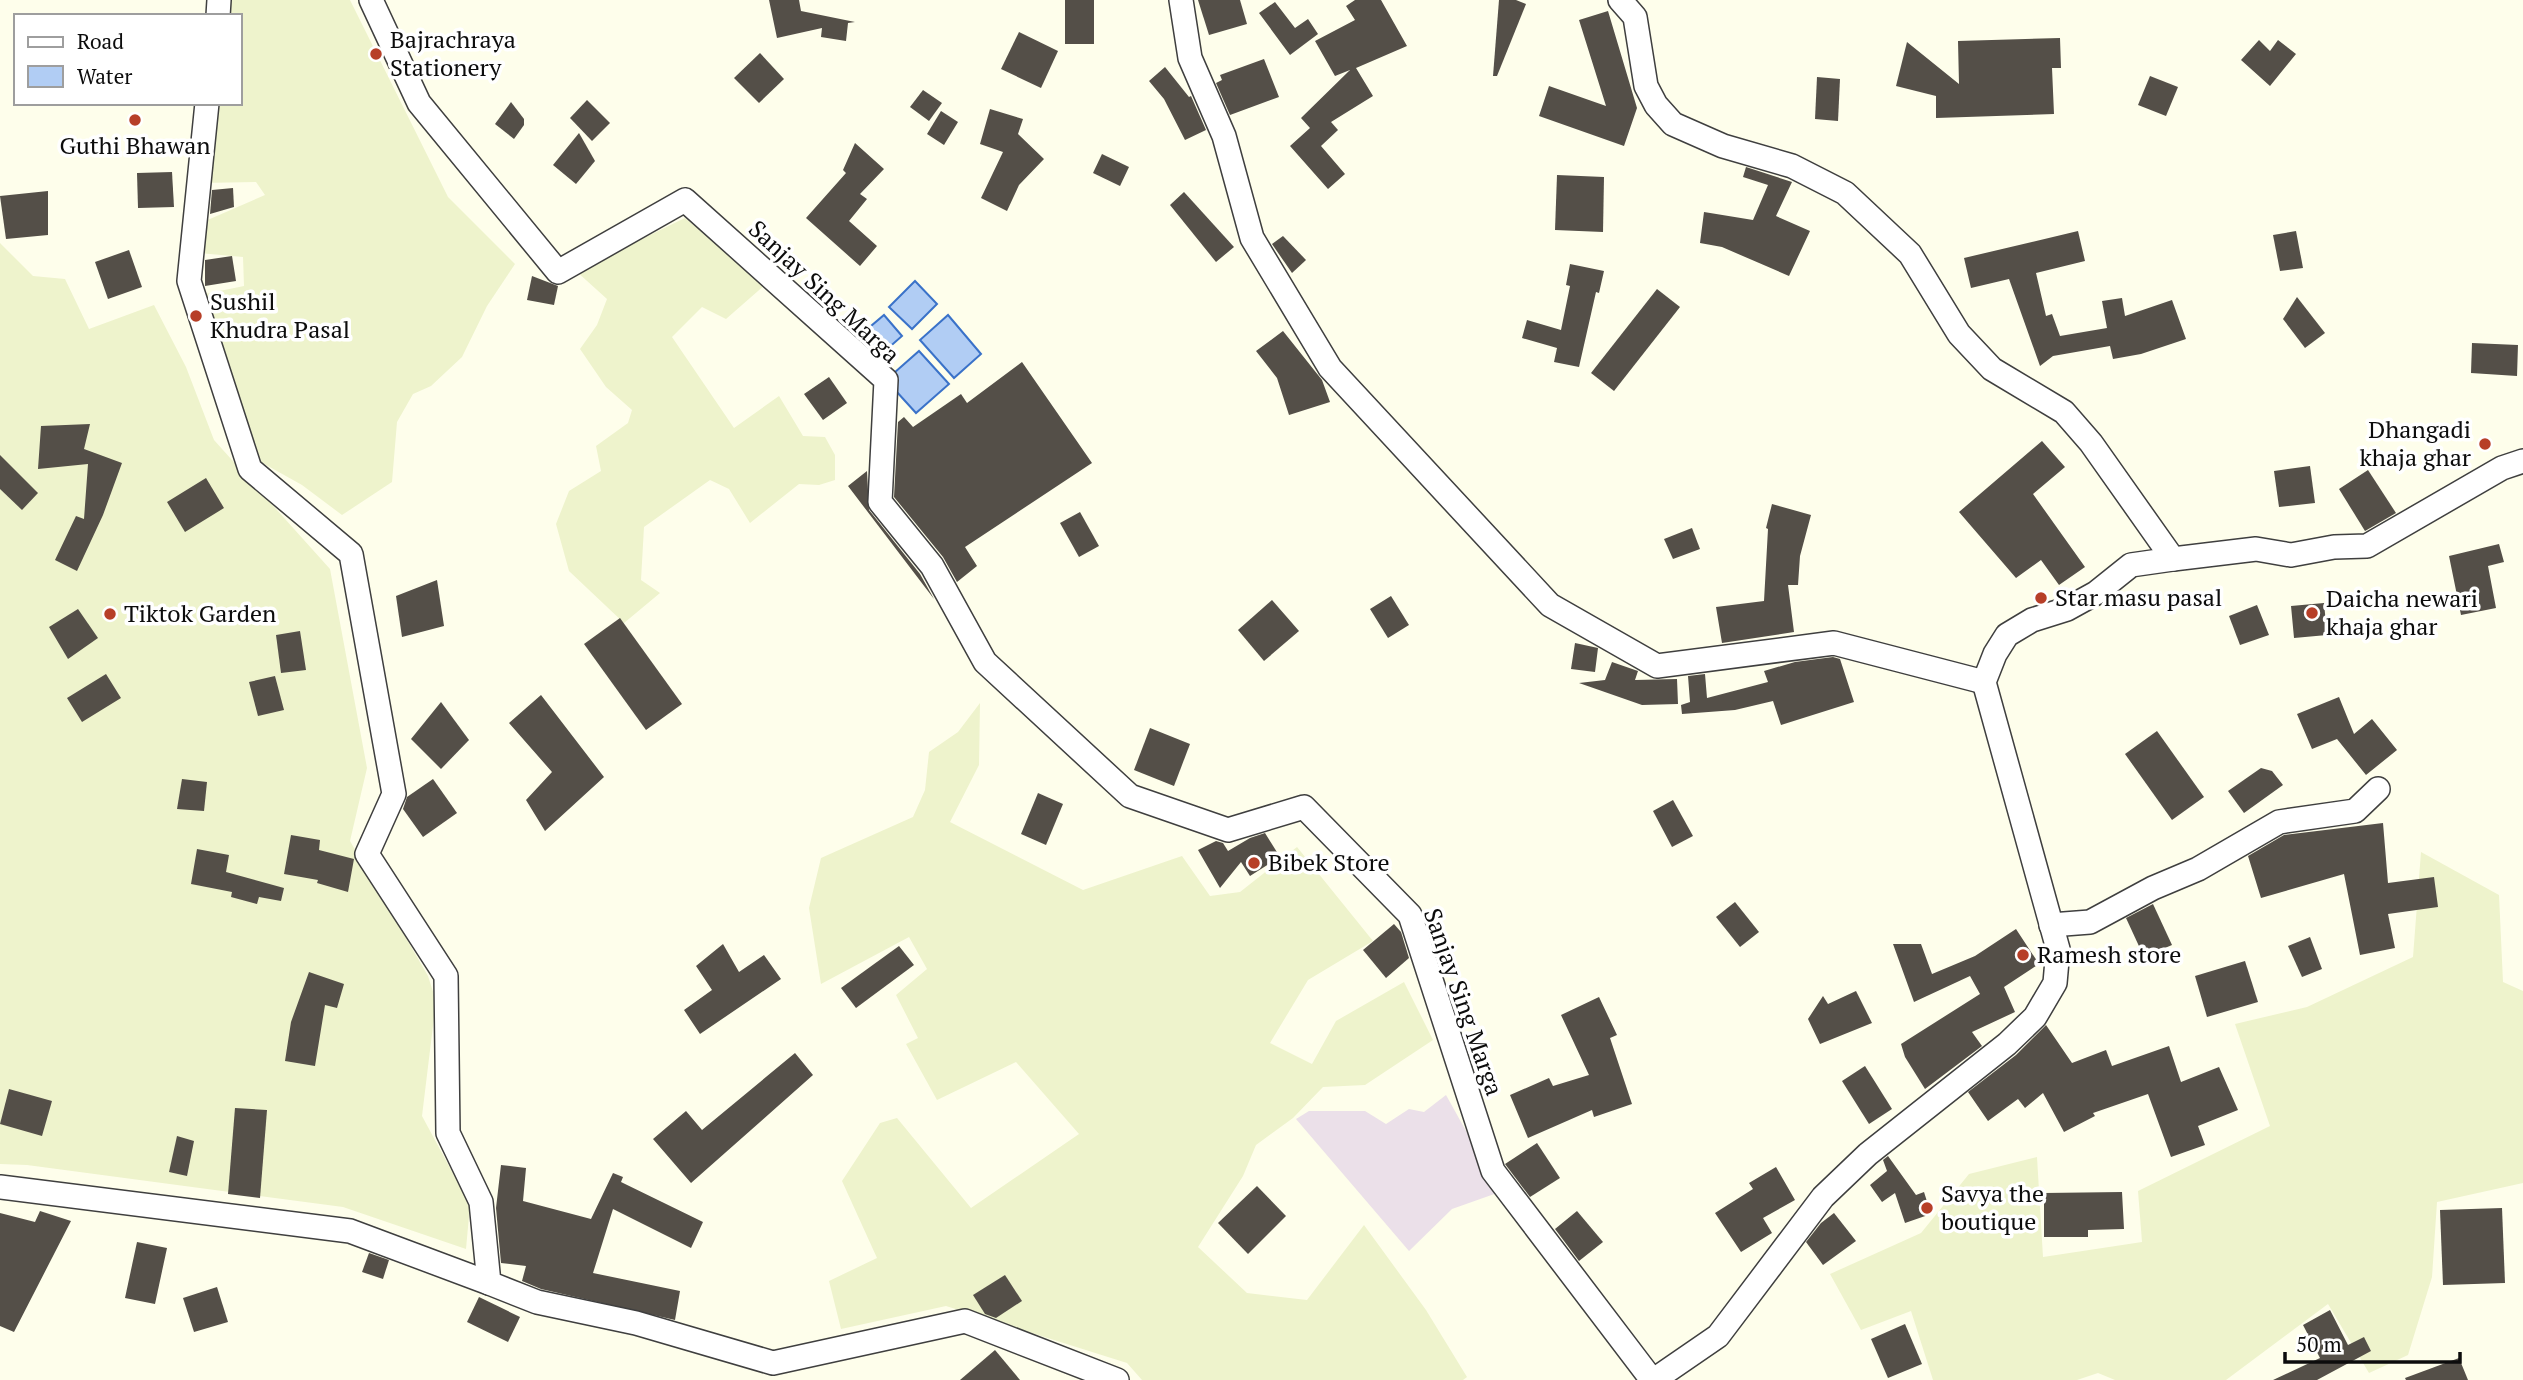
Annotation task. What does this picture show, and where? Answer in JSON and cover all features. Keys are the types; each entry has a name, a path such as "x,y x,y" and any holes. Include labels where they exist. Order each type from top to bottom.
{"street":[{"name":"Sanjay Sing Marga","path":"371,0 418,103 558,272 685,200 886,380 880,502 932,566 985,662 1130,796 1228,831 1304,807 1410,915 1493,1171 1653,1380"},
{"path":"1181,0 1190,58 1224,136 1252,238 1330,368 1550,605 1657,666 1834,643 1984,682"},
{"path":"1620,0 1635,17 1646,86 1673,124 1723,146 1792,166 1845,193 1910,254 1959,334 1992,369 2064,412 2091,443 2173,559"},
{"path":"207,105 189,281 250,469 351,554 394,794 367,854 446,976 448,1133 481,1202 489,1283"},
{"path":"1653,1380 1718,1336 1823,1196 1868,1154 2007,1044 2035,1017 2055,983 2058,949 1984,682 1995,654 2007,635 2032,620 2077,604 2131,565 2256,549 2291,555 2334,547 2367,546 2502,468 2523,461"},
{"path":"2051,925 2090,922 2153,888 2198,869 2279,822 2355,811 2378,789"},
{"path":"0,1187 349,1231 537,1301 636,1323 773,1363 965,1321 1117,1380"}],"shaded area":[{"path":"1446,1095 1500,1192 1452,1209 1409,1251 1296,1119 1309,1111 1365,1111 1386,1124 1409,1109 1424,1112"}],"green space":[{"path":"226,0 350,0 448,197 515,264 487,306 462,357 431,386 413,394 397,422 392,482 342,515 302,485 259,461 200,295 244,286 243,257 199,253 203,222 265,195 256,182 200,183 214,105 242,105 242,14 224,14"},
{"path":"685,218 765,285 726,319 702,307 672,337 734,428 779,396 803,436 825,437 835,455 835,480 819,485 799,484 750,523 729,489 710,480 644,527 641,580 660,593 624,623 569,571 556,524 569,491 601,471 596,446 628,423 632,410 606,387 580,349 597,325 607,299 576,271"},
{"path":"0,243 33,276 65,279 89,329 154,305 186,367 214,440 330,569 367,768 350,841 428,976 436,1001 422,1116 470,1205 466,1249 343,1207 27,1165 0,1164"},
{"path":"980,703 979,765 950,822 1083,890 1182,856 1210,896 1240,892 1297,847 1373,941 1308,980 1270,1043 1312,1064 1336,1021 1404,982 1433,1040 1365,1085 1323,1087 1293,1118 1256,1145 1243,1176 1198,1247 1247,1293 1307,1300 1364,1225 1426,1310 1467,1377 1463,1380 1142,1380 1127,1363 946,1306 841,1329 829,1281 877,1258 842,1181 880,1123 897,1118 971,1208 1079,1134 1016,1062 937,1100 906,1044 918,1038 896,995 927,969 909,937 821,984 809,908 821,858 913,817 925,790 929,752 958,732"},
{"path":"2421,852 2499,895 2503,982 2523,991 2523,1183 2437,1202 2432,1277 2408,1355 2369,1373 2328,1304 2226,1380 2115,1380 2098,1373 2077,1380 1933,1380 1911,1311 1861,1330 1830,1274 1921,1233 1969,1174 2037,1157 2043,1257 2142,1242 2138,1191 2270,1126 2235,1024 2307,1007 2413,957"}],"water":[{"path":"915,281 937,304 912,329 889,307"},
{"path":"884,315 902,336 869,365 851,343"},
{"path":"948,315 981,354 954,378 920,340"},
{"path":"919,351 949,384 916,413 886,380"}],"building":[{"path":"769,0 799,0 801,11 855,22 848,23 846,41 821,37 822,28 777,38"},
{"path":"1065,0 1094,0 1094,44 1065,44"},
{"path":"1198,0 1240,0 1247,24 1209,35"},
{"path":"1355,0 1381,0 1407,46 1356,68 1373,96 1331,122 1338,130 1321,146 1345,174 1328,189 1290,146 1310,128 1301,118 1350,70 1335,76 1315,41 1355,20 1346,6"},
{"path":"1499,0 1516,0 1526,4 1497,76 1493,76"},
{"path":"1275,2 1295,28 1308,19 1318,34 1290,55 1259,13"},
{"path":"1608,11 1637,108 1624,146 1539,116 1549,86 1606,106 1579,20"},
{"path":"1019,32 1058,51 1041,88 1001,69"},
{"path":"2060,38 2061,68 2052,68 2054,114 1936,118 1936,96 1896,86 1907,42 1959,84 1958,41"},
{"path":"2259,40 2270,51 2278,40 2296,54 2270,86 2241,60"},
{"path":"760,53 784,79 759,103 734,78"},
{"path":"1264,59 1279,97 1230,115 1216,83 1222,80 1220,75"},
{"path":"1165,67 1189,97 1191,96 1206,130 1185,140 1164,99 1149,81"},
{"path":"2150,76 2178,87 2166,116 2138,105"},
{"path":"1817,77 1840,79 1838,121 1815,119"},
{"path":"923,90 942,103 929,121 910,107"},
{"path":"587,100 610,123 592,141 570,118"},
{"path":"511,102 524,119 524,125 514,139 495,124"},
{"path":"990,109 1023,119 1018,134 1044,159 1019,185 1007,211 981,198 1003,152 980,144"},
{"path":"941,111 958,122 944,145 927,134"},
{"path":"579,133 595,161 576,184 553,165"},
{"path":"855,143 884,169 860,194 867,199 849,221 877,246 860,266 806,218 846,173 843,170"},
{"path":"1102,154 1129,167 1120,186 1093,173"},
{"path":"1746,167 1792,182 1776,216 1810,231 1789,276 1722,247 1700,243 1704,212 1753,220 1768,185 1743,177"},
{"path":"172,172 174,207 138,208 137,173"},
{"path":"1557,175 1604,177 1603,232 1555,230"},
{"path":"233,188 234,207 210,214 212,190"},
{"path":"48,191 48,235 6,239 0,196"},
{"path":"1184,192 1234,247 1216,262 1170,205"},
{"path":"2078,231 2085,261 2036,273 2046,316 2052,314 2060,336 2107,328 2102,301 2122,298 2125,316 2172,300 2186,339 2141,354 2113,359 2110,346 2053,356 2040,366 2009,279 1971,288 1964,258"},
{"path":"2296,231 2303,268 2280,271 2273,235"},
{"path":"1283,236 1306,260 1292,273 1272,244"},
{"path":"129,250 142,287 108,299 95,262"},
{"path":"232,256 236,281 205,286 205,260"},
{"path":"1570,264 1604,271 1599,293 1596,292 1579,367 1554,362 1557,348 1522,338 1527,320 1561,330 1570,286 1566,285"},
{"path":"532,276 558,286 554,305 527,300"},
{"path":"1657,289 1680,307 1614,391 1591,373"},
{"path":"2297,297 2325,333 2305,348 2283,319"},
{"path":"1283,331 1322,380 1330,402 1289,415 1277,378 1256,351"},
{"path":"2472,343 2518,345 2517,376 2471,373"},
{"path":"1022,362 1092,463 965,547 977,566 957,582 943,557 894,497 898,422 904,417 913,427 961,394 967,403"},
{"path":"829,377 847,403 823,420 804,394"},
{"path":"90,424 84,449 122,463 103,515 77,571 55,560 76,516 84,519 88,464 38,469 41,426"},
{"path":"2042,441 2065,467 2033,494 2085,567 2059,585 2041,560 2016,578 1959,512"},
{"path":"0,455 38,493 22,510 0,489"},
{"path":"2310,466 2315,503 2279,507 2274,471"},
{"path":"2368,470 2396,513 2365,531 2339,489"},
{"path":"867,471 869,510 920,574 934,599 848,486"},
{"path":"206,478 224,508 185,532 167,502"},
{"path":"1772,504 1811,515 1800,556 1798,585 1788,585 1794,632 1722,643 1716,607 1764,601 1766,528"},
{"path":"1080,512 1099,546 1079,557 1060,523"},
{"path":"1692,528 1700,549 1673,559 1664,539"},
{"path":"2499,544 2504,562 2488,566 2496,608 2461,615 2449,556"},
{"path":"437,580 444,626 402,637 396,596"},
{"path":"1391,596 1409,625 1388,638 1370,609"},
{"path":"1272,600 1299,631 1264,661 1238,630"},
{"path":"2324,603 2327,635 2294,638 2291,606"},
{"path":"2257,605 2269,635 2240,645 2229,616"},
{"path":"78,609 98,638 68,659 49,627"},
{"path":"620,618 682,704 646,730 584,644"},
{"path":"300,631 306,670 281,673 276,635"},
{"path":"1575,643 1598,648 1595,672 1571,669"},
{"path":"1833,657 1840,659 1854,702 1781,725 1773,701 1735,710 1682,714 1681,705 1690,702 1688,676 1705,674 1707,698 1768,682 1764,671 1795,662"},
{"path":"1612,662 1638,671 1635,680 1677,679 1678,704 1642,705 1579,683 1605,680"},
{"path":"106,674 121,698 82,722 67,698"},
{"path":"275,676 284,710 258,716 249,682"},
{"path":"541,695 604,777 545,831 526,800 552,772 509,723"},
{"path":"2339,697 2354,734 2372,719 2397,750 2366,775 2337,739 2312,749 2297,714"},
{"path":"441,702 469,740 441,769 411,739"},
{"path":"1150,728 1190,744 1174,786 1134,770"},
{"path":"2157,731 2204,797 2172,820 2125,754"},
{"path":"2261,768 2272,771 2283,785 2244,813 2228,791"},
{"path":"182,779 207,782 204,811 177,809"},
{"path":"433,779 457,813 423,837 403,809 407,797"},
{"path":"1038,793 1063,804 1046,845 1021,834"},
{"path":"1673,800 1693,836 1672,847 1653,811"},
{"path":"2383,823 2388,883 2434,877 2438,907 2388,914 2395,948 2360,955 2344,874 2261,898 2248,856 2284,835"},
{"path":"1265,833 1280,857 1250,876 1241,862 1220,888 1198,850 1216,841 1223,843 1228,851"},
{"path":"291,835 320,840 319,850 354,859 348,892 317,883 318,880 284,874"},
{"path":"197,849 229,855 226,872 284,888 281,901 259,897 257,904 231,897 232,892 191,884"},
{"path":"1735,902 1759,932 1740,947 1716,917"},
{"path":"2153,904 2172,945 2144,957 2126,918"},
{"path":"1394,924 1401,932 1409,958 1386,978 1363,950"},
{"path":"2016,929 2039,964 2004,987 2015,1012 1972,1032 1982,1046 1925,1089 1905,1057 1901,1044 1980,994 1970,976 1914,1002 1893,944 1921,944 1932,974 1975,956"},
{"path":"2310,937 2322,969 2302,977 2288,946"},
{"path":"723,944 739,972 764,955 781,979 700,1034 684,1010 712,990 696,966"},
{"path":"899,946 914,965 856,1008 841,988"},
{"path":"2245,961 2258,1002 2207,1017 2195,976"},
{"path":"309,972 344,984 337,1008 325,1005 315,1066 285,1061 291,1022"},
{"path":"1856,991 1872,1023 1820,1044 1808,1019 1823,996 1828,1004"},
{"path":"1599,997 1617,1035 1610,1038 1632,1104 1594,1117 1592,1110 1528,1138 1510,1095 1549,1078 1553,1086 1589,1075 1561,1015"},
{"path":"2046,1025 2072,1063 2106,1050 2112,1066 2169,1046 2181,1082 2219,1067 2238,1110 2198,1126 2205,1145 2171,1157 2148,1094 2093,1113 2095,1116 2064,1132 2043,1093 2025,1108 2018,1099 1988,1121 1968,1092 2016,1055"},
{"path":"795,1053 813,1075 691,1183 653,1139 686,1111 702,1130"},
{"path":"1865,1066 1892,1109 1869,1124 1842,1081"},
{"path":"9,1089 52,1101 42,1136 0,1124"},
{"path":"235,1108 267,1110 260,1198 228,1194"},
{"path":"177,1136 194,1141 187,1176 169,1172"},
{"path":"1537,1143 1560,1178 1530,1197 1505,1164"},
{"path":"1888,1156 1916,1195 1924,1192 1931,1214 1905,1223 1895,1193 1882,1202 1870,1185 1887,1171 1883,1160"},
{"path":"501,1165 526,1168 523,1201 591,1219 613,1173 623,1177 621,1182 703,1222 691,1248 613,1209 593,1273 680,1291 675,1320 541,1289 522,1281 526,1266 501,1263 496,1208"},
{"path":"1776,1167 1795,1200 1763,1218 1772,1233 1741,1252 1715,1213 1753,1189 1749,1183"},
{"path":"1257,1186 1286,1216 1248,1254 1218,1223"},
{"path":"2122,1192 2124,1229 2088,1230 2088,1237 2044,1237 2044,1193"},
{"path":"2502,1208 2505,1283 2443,1285 2440,1210"},
{"path":"40,1211 71,1221 14,1332 0,1326 0,1213 35,1222"},
{"path":"1577,1211 1603,1242 1579,1261 1555,1229"},
{"path":"1834,1213 1856,1241 1823,1265 1806,1242 1821,1223"},
{"path":"137,1242 167,1248 155,1304 125,1298"},
{"path":"369,1253 389,1260 383,1279 362,1272"},
{"path":"1005,1275 1022,1301 996,1318 985,1314 973,1295"},
{"path":"217,1287 228,1322 194,1332 183,1298"},
{"path":"479,1297 520,1317 508,1342 467,1322"},
{"path":"2330,1310 2348,1345 2364,1337 2371,1351 2317,1380 2273,1380 2320,1358 2303,1325"},
{"path":"1905,1324 1922,1364 1888,1378 1871,1339"},
{"path":"995,1350 1020,1380 960,1380"},
{"path":"2459,1358 2468,1380 2405,1378"}],"place":[{"name":"Bajrachraya Stationery","path":"376,54"},
{"name":"Guthi Bhawan","path":"135,120"},
{"name":"Sushil Khudra Pasal","path":"196,316"},
{"name":"Dhangadi khaja ghar","path":"2485,444"},
{"name":"Star masu pasal","path":"2041,598"},
{"name":"Daicha newari khaja ghar","path":"2312,613"},
{"name":"Tiktok Garden","path":"110,614"},
{"name":"Bibek Store","path":"1254,863"},
{"name":"Ramesh store","path":"2023,955"},
{"name":"Savya the boutique","path":"1927,1208"}]}
